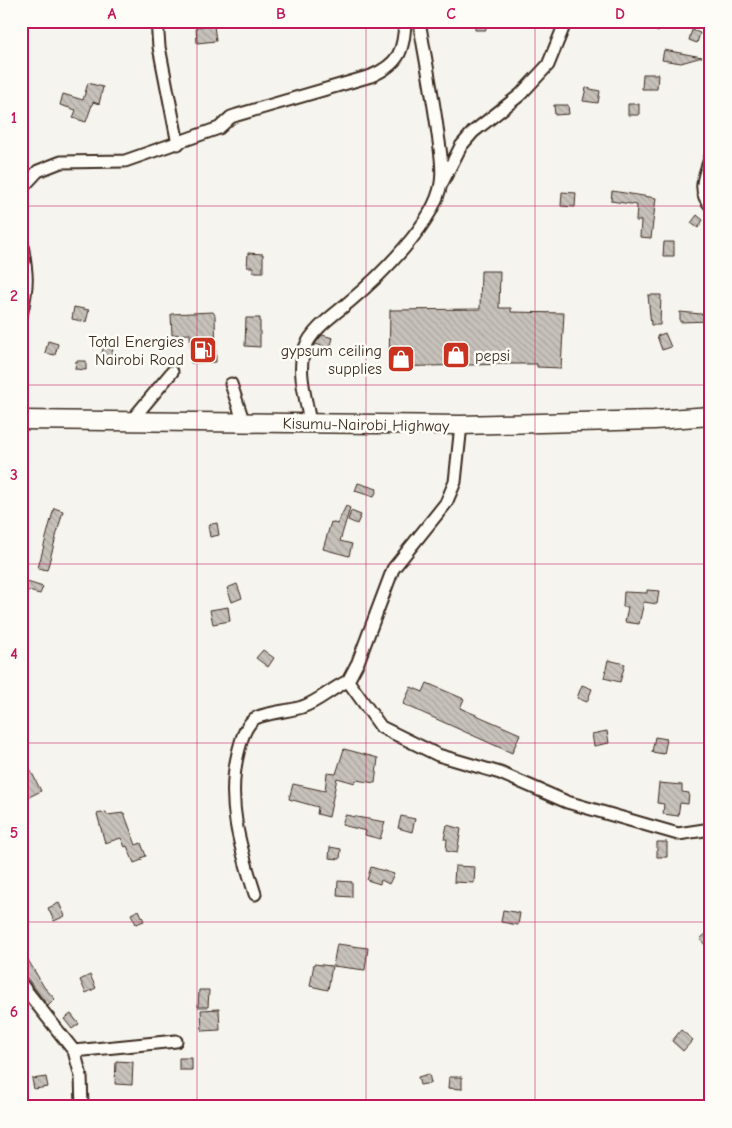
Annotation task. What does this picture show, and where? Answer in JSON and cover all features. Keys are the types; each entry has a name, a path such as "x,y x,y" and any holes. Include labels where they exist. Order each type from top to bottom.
{"highway":[{"name":"Kisumu-Nairobi Highway","path":"21,420 461,425 654,420 711,416"}],"street":[{"path":"157,21 159,47 178,144"},
{"path":"22,187 38,171 61,162 125,161 178,144 219,128 231,117 371,76 388,69 399,55 404,36 404,21"},
{"path":"419,21 441,156 441,184"},
{"path":"310,424 302,363 309,340 324,323 376,280 403,249 427,218 441,184 461,146 473,132 520,95 548,65 566,21"},
{"path":"711,156 704,174 702,192 704,198 711,206"},
{"path":"21,239 28,276 27,294 21,316"},
{"path":"131,421 172,372"},
{"path":"231,384 244,423"},
{"path":"255,894 238,839 232,802 235,764 242,734 255,718 304,707 336,686 348,681 358,662 393,569 421,531 446,502 455,482 461,425"},
{"path":"348,681 381,727 438,755 500,773 567,802 678,834 711,829"},
{"path":"21,984 74,1051 81,1076 82,1107"},
{"path":"74,1051 176,1041"}],"building":[{"path":"475,21 486,21 486,30 475,30"},
{"path":"639,21 664,21 658,32"},
{"path":"214,25 216,41 197,43 196,27"},
{"path":"692,30 700,33 697,43 689,40"},
{"path":"664,50 702,57 681,63 662,60"},
{"path":"643,74 658,74 657,89 642,89"},
{"path":"88,83 103,87 99,104 93,102 86,122 73,118 76,110 60,105 63,94 83,100"},
{"path":"586,88 600,91 598,103 583,101"},
{"path":"628,104 639,104 639,115 628,115"},
{"path":"554,105 568,105 569,114 555,115"},
{"path":"612,191 656,198 651,238 640,237 641,221 636,221 637,205 611,201"},
{"path":"562,192 576,193 575,207 561,206"},
{"path":"697,215 703,220 698,228 691,223"},
{"path":"664,242 674,242 674,256 663,256"},
{"path":"248,253 263,254 263,272 253,272 253,267 247,267"},
{"path":"481,271 500,271 499,308 511,308 511,312 564,313 561,368 537,367 537,364 389,367 390,310 480,309"},
{"path":"648,295 661,295 660,325 651,325"},
{"path":"74,307 89,310 86,322 72,319"},
{"path":"213,312 215,315 216,362 191,363 190,334 172,335 171,314"},
{"path":"680,312 711,315 711,321 680,322"},
{"path":"246,318 260,318 260,347 245,346"},
{"path":"665,333 671,347 662,350 657,336"},
{"path":"322,335 333,338 330,348 315,344"},
{"path":"48,341 58,344 55,355 45,353"},
{"path":"104,346 113,349 110,359 101,356"},
{"path":"76,361 86,361 86,370 75,369"},
{"path":"358,483 377,489 374,497 355,491"},
{"path":"346,506 350,508 340,541 352,544 349,556 323,549 331,522 337,524"},
{"path":"54,508 63,511 47,570 38,568"},
{"path":"351,511 361,515 357,524 348,520"},
{"path":"217,523 219,535 210,537 208,525"},
{"path":"21,580 43,587 40,594 21,589"},
{"path":"237,584 242,598 232,602 227,588"},
{"path":"647,590 659,591 657,604 644,602 639,624 625,622 628,607 623,607 624,592 647,593"},
{"path":"228,607 230,621 213,624 210,610"},
{"path":"263,650 274,658 268,667 256,658"},
{"path":"608,660 625,664 620,682 604,678"},
{"path":"427,683 464,699 460,708 520,734 512,753 403,704 411,687 423,692"},
{"path":"582,685 592,689 587,702 577,698"},
{"path":"607,731 609,743 594,746 592,734"},
{"path":"655,737 667,739 664,754 652,752"},
{"path":"344,749 378,758 375,783 356,780 355,783 337,778 329,817 317,814 318,807 289,799 293,784 325,791 327,773 336,774"},
{"path":"31,771 41,791 21,801 21,776"},
{"path":"659,783 682,785 682,792 689,793 688,804 680,803 678,816 663,814 664,804 657,803"},
{"path":"106,812 107,815 124,813 136,845 141,843 146,856 141,858 142,860 134,863 127,846 125,847 121,838 105,843 97,814"},
{"path":"345,815 385,822 380,839 365,835 366,831 342,825"},
{"path":"401,816 415,819 412,832 398,828"},
{"path":"447,825 461,829 457,853 446,851 447,839 444,839"},
{"path":"657,842 667,842 667,857 657,857"},
{"path":"330,847 341,849 340,859 329,858"},
{"path":"455,866 475,867 474,883 454,882"},
{"path":"371,867 394,874 389,884 381,880 380,884 367,880"},
{"path":"338,881 352,882 352,897 337,896"},
{"path":"59,903 65,916 54,921 48,908"},
{"path":"139,910 144,921 136,924 131,914"},
{"path":"503,910 520,913 518,925 501,922"},
{"path":"707,933 711,937 711,942 706,946 700,939"},
{"path":"337,944 368,948 365,970 333,966"},
{"path":"21,948 44,987 55,999 48,1006 21,970"},
{"path":"314,964 332,966 328,990 310,986"},
{"path":"90,975 96,988 86,993 80,980"},
{"path":"199,990 209,990 208,1007 198,1007"},
{"path":"219,1009 220,1030 202,1031 201,1010"},
{"path":"71,1014 79,1024 72,1029 64,1019"},
{"path":"681,1030 693,1040 683,1051 672,1041"},
{"path":"179,1058 192,1058 192,1070 179,1070"},
{"path":"116,1061 133,1062 132,1085 115,1084"},
{"path":"429,1074 431,1083 420,1085 418,1077"},
{"path":"46,1077 48,1087 34,1089 32,1079"},
{"path":"449,1077 462,1077 462,1089 448,1088"}],"place":[{"name":"Total Energies Nairobi Road","path":"203,350"},
{"name":"pepsi","path":"456,355"},
{"name":"gypsum ceiling supplies","path":"401,359"}]}
